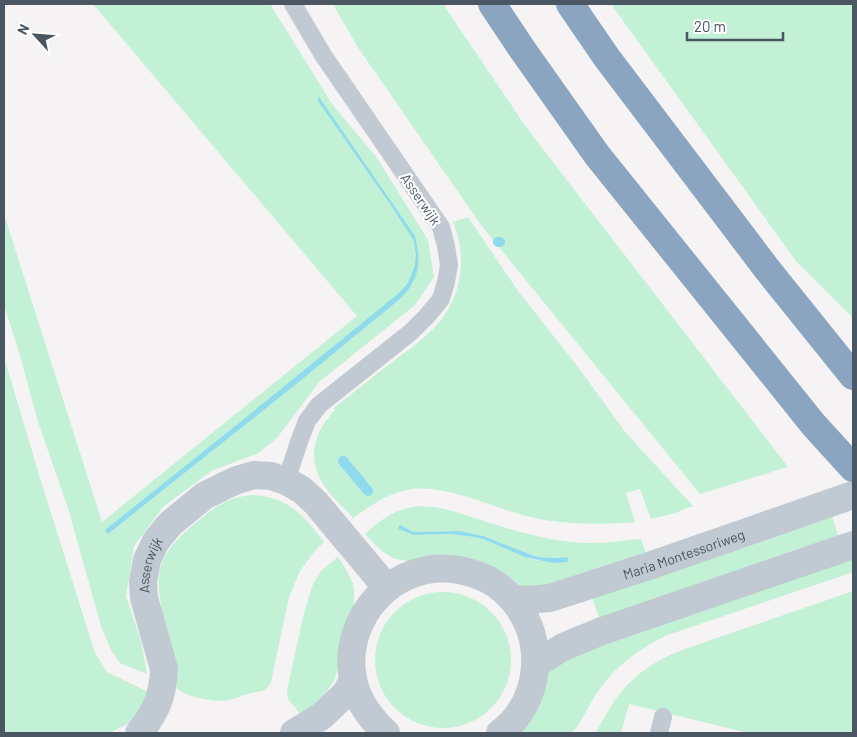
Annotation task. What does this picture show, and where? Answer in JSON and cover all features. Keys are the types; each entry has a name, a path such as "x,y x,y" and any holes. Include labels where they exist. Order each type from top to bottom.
{"highway":[{"path":"492,4 598,155 813,424 853,468"},
{"path":"570,4 607,58 767,269 853,376"}],"street":[{"name":"Asserwijk","path":"139,733 154,714 163,681 164,669 144,598 143,582 148,560 156,541 170,524 204,496 226,485 254,475 271,476 286,481 302,490 316,503 387,588"},
{"name":"Maria Montessoriweg","path":"512,598 525,600 550,598 649,566 853,494"},
{"path":"536,664 563,647 602,632 853,545"},
{"path":"386,733 365,710 353,680 351,663 352,645 357,629 364,613 374,599 402,578 418,572 452,568 484,578 499,586 512,598 522,612 530,629 536,664 533,682 527,700 518,716 500,733"},
{"path":"294,733 322,716 346,693 353,680"},
{"path":"368,733 379,733"}],"lane":[{"name":"Asserwijk","path":"286,481 308,421 319,405 411,332 427,316 441,299 449,265 441,227 323,55 293,4"}],"green space":[{"path":"93,4 270,4 332,104 377,158 428,240 434,277 415,305 319,382 277,438 257,454 213,470 164,506 134,546 126,596 141,641 147,674 120,663 111,650 101,626 68,508 38,422 4,305 4,214 102,522 357,316"},
{"path":"333,4 443,4 526,127 788,467 700,494 481,225 357,46"},
{"path":"611,4 853,4 853,318 796,261"},
{"path":"468,217 518,291 578,367 626,433 693,506 651,519 640,489 626,493 635,522 609,524 569,523 530,517 441,490 412,489 395,493 373,504 352,519 353,517 330,494 318,475 315,465 315,446 322,427 335,410 334,408 421,340 445,315 452,303 460,277 460,249 453,222"},
{"path":"4,357 95,653 107,672 148,692 140,710 129,723 109,733 4,733"},
{"path":"251,495 264,496 285,503 309,523 324,542 300,571 289,597 269,686 262,691 225,701 194,697 177,688 158,605 161,604 159,578 161,567 170,548 204,516 228,501"},
{"path":"421,506 443,509 517,531 559,540 581,543 605,543 641,539 647,556 559,587 531,589 393,558 381,550 365,534 390,515 412,507","holes":["400,525 414,532 460,531 483,536 537,557 567,557 543,561 535,560 483,539 450,534 414,535"]},
{"path":"831,513 840,541 601,623 591,594"},
{"path":"853,556 853,572 665,636 647,646 629,658 606,681 595,695 572,733 521,733 549,671 563,658"},
{"path":"338,557 352,581 354,603 335,679 318,704 302,716 288,699 287,690 304,613 313,584 322,570"},
{"path":"853,591 853,733 748,733 629,704 621,733 595,733 624,688 639,674 666,657"},
{"path":"443,592 469,597 481,603 491,612 500,622 506,634 511,660 506,686 500,698 491,708 481,717 469,723 443,728 417,723 405,717 395,708 386,698 380,686 375,660 380,634 386,622 395,612 405,603 417,597"}],"water":[{"path":"319,97 415,236 418,264 415,277 408,290 383,313 108,534 105,530 399,293 408,283 415,265 414,241 318,101"},
{"path":"400,525 414,532 460,531 483,536 537,557 567,557 569,560 567,562 554,563 525,557 474,537 450,534 414,535 399,529"}],"waterway":[{"path":"343,461 368,491"}]}
